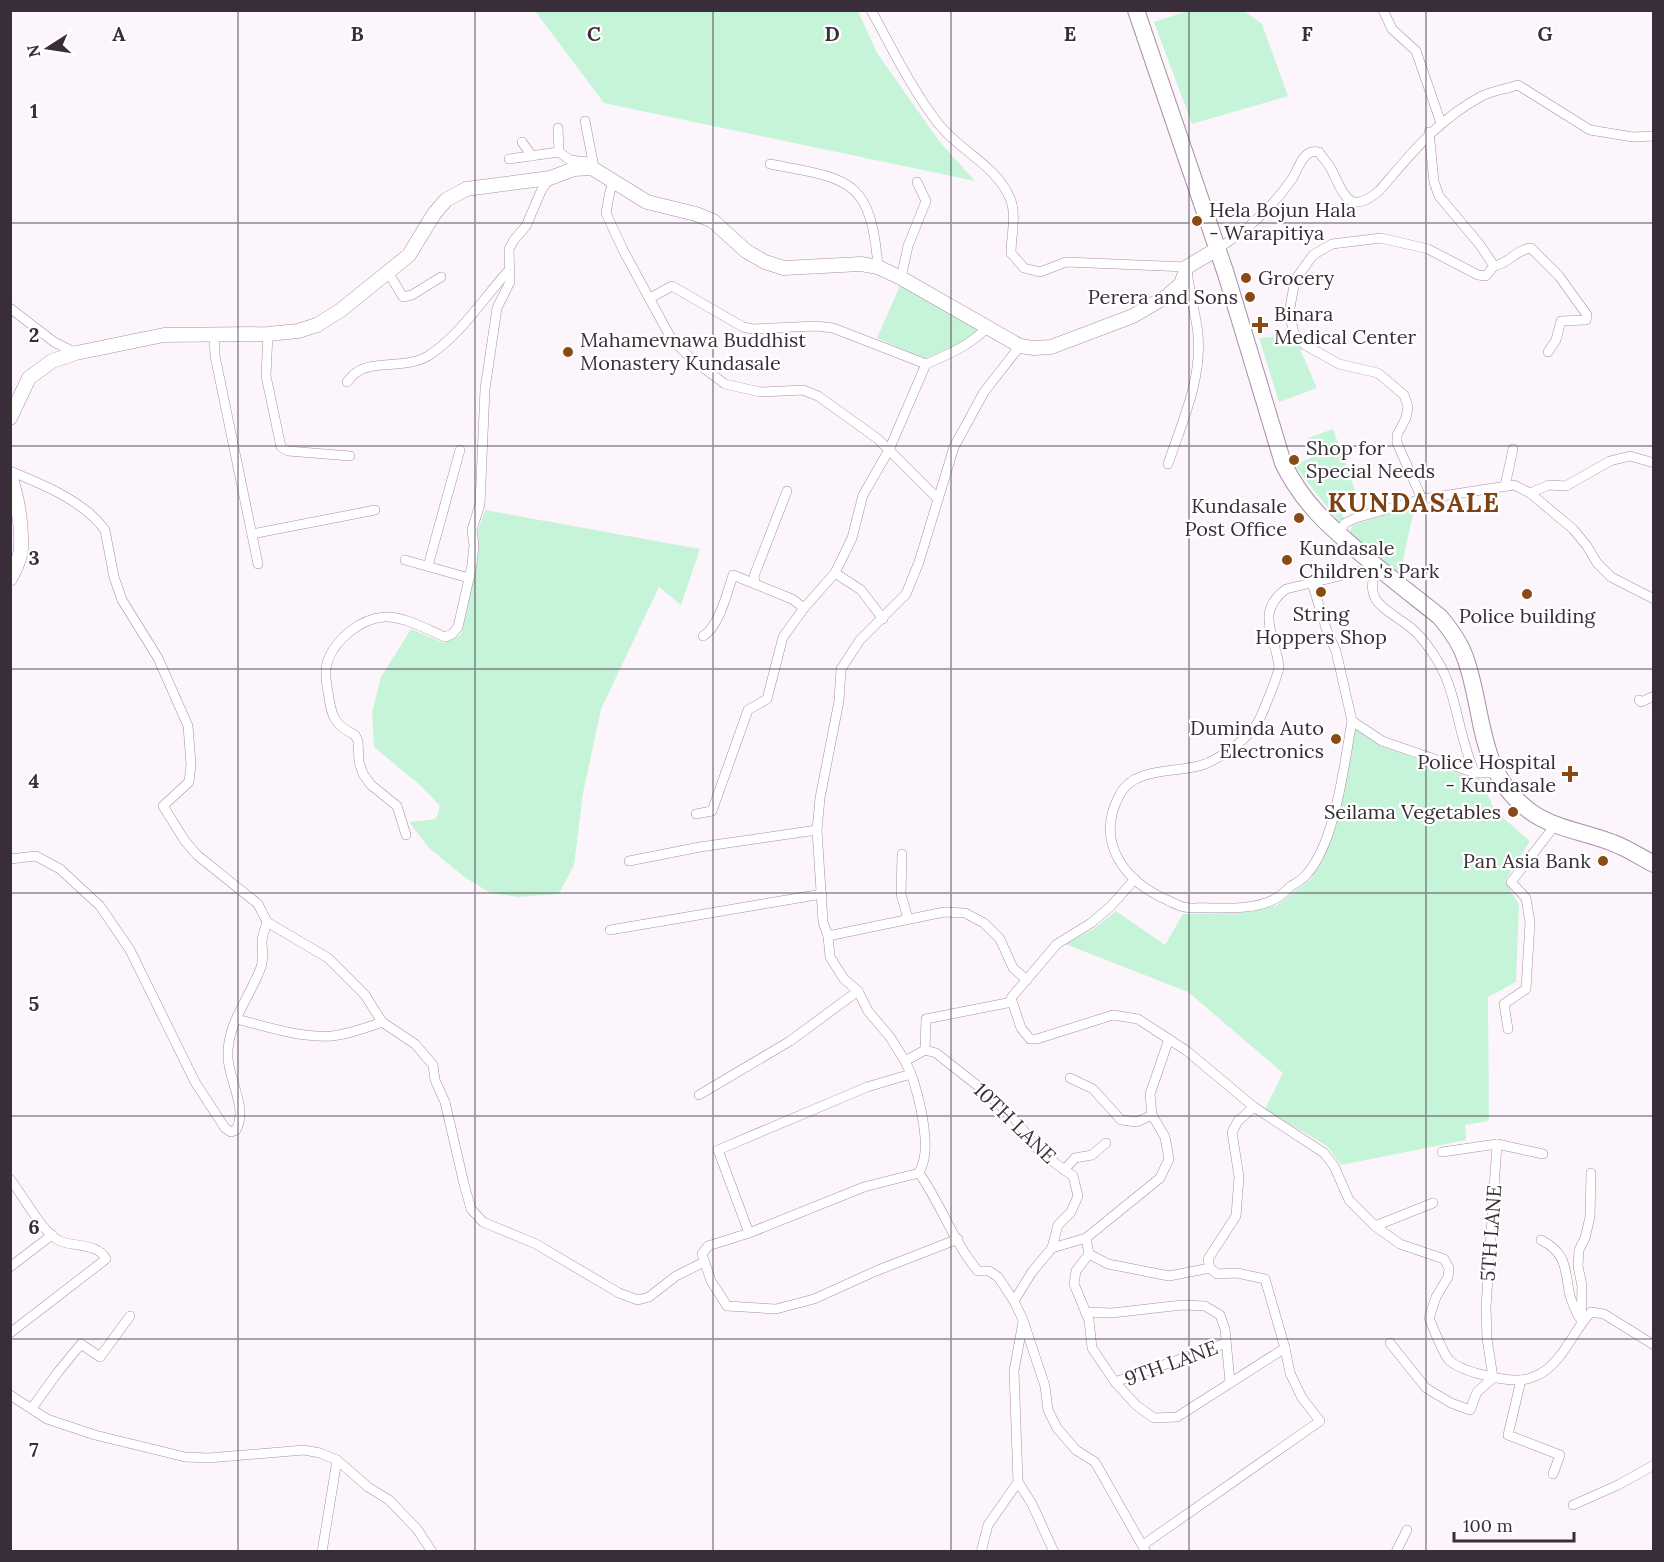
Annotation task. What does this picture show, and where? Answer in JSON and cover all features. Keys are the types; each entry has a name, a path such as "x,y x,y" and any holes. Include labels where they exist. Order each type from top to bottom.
{"highway":[{"path":"1136,10 1217,249 1282,463 1292,481 1317,515 1440,617 1460,645 1471,676 1480,727 1496,773 1516,799 1531,812 1556,824 1614,843 1653,864"}],"street":[{"path":"871,10 938,123 959,145 994,172 1004,187 1011,201 1013,213 1011,253 1024,268 1040,272 1066,262 1187,267 1248,229 1292,179 1307,153 1313,150 1319,152 1329,166 1345,198 1352,202 1370,199 1430,132 1441,123 1483,96 1518,86 1590,130 1633,137 1653,136"},
{"path":"1383,10 1392,30 1416,51 1441,123"},
{"path":"585,121 593,169"},
{"path":"558,128 559,152"},
{"path":"1430,132 1434,182 1439,196 1480,245 1494,266"},
{"path":"522,142 532,156"},
{"path":"509,159 559,152 570,159 588,162 593,169 647,202 696,214 713,221 746,251 765,262 784,268 861,264 878,267 1020,346 1034,348 1052,346 1133,316 1167,296 1181,284 1187,267"},
{"path":"770,164 824,174 843,181 858,193 867,207 876,243 878,267"},
{"path":"10,418 28,378 52,361 76,353 164,335 268,334 298,331 317,325 341,310 409,255 434,214 446,200 466,189 550,178 574,168 593,169"},
{"path":"406,835 397,806 371,785 363,774 359,762 356,735 344,729 330,713 326,680 327,662 337,642 353,629 383,617 414,624 445,637 452,634 458,627 474,545 472,530 480,504 485,389 497,308 510,282 509,249 526,226 542,189 550,178"},
{"path":"614,182 606,213 622,250 672,340 693,360 725,384 760,392 803,390 818,396 878,439 937,498"},
{"path":"901,278 908,246 926,201 917,182"},
{"path":"1422,499 1397,443 1397,435 1406,418 1408,407 1404,395 1378,374 1339,364 1305,345 1294,333 1290,314 1295,280 1313,255 1332,244 1381,238 1428,249 1478,275 1486,276 1494,266 1501,265 1526,248 1531,248 1560,276 1587,315 1586,320 1561,321 1556,340 1548,352"},
{"path":"1168,464 1197,379 1198,333 1188,285 1187,267"},
{"path":"347,382 357,372 367,368 413,362 428,356 448,339 510,269"},
{"path":"388,272 403,297 412,295 441,277"},
{"path":"650,298 672,286 743,327 752,329 816,326 833,328 926,364 956,352 976,340 988,327"},
{"path":"10,308 54,342 76,353"},
{"path":"268,334 266,376 281,447 288,451 350,456"},
{"path":"214,336 215,356 258,564"},
{"path":"919,1173 924,1160 925,1141 916,1085 890,1037 868,1011 858,991 844,979 830,957 828,936 823,922 817,830 820,798 839,701 841,669 860,640 906,594 919,562 954,447 984,392 1020,346"},
{"path":"696,814 712,811 748,710 767,699 783,637 835,573 852,538 863,495 889,450 926,364"},
{"path":"1505,486 1513,448"},
{"path":"428,567 460,450"},
{"path":"1530,493 1549,485 1566,486 1610,461 1630,456 1653,463"},
{"path":"10,579 18,562 21,548 10,473 30,479 75,503 105,530 114,577 122,600 158,658 188,726 191,764 189,782 163,806 185,841 197,855 258,904 267,922 328,958 365,996 382,1022 416,1044 433,1065 435,1080 445,1102 471,1209 483,1222 536,1244 619,1293 638,1300 649,1297 676,1276 704,1262"},
{"path":"1338,534 1345,524 1356,518 1422,499 1514,485 1530,493 1574,529 1597,563 1611,577 1653,599"},
{"path":"755,584 754,576 787,492"},
{"path":"252,534 375,510"},
{"path":"405,560 469,578"},
{"path":"1312,583 1327,631 1336,651 1352,721 1331,825 1317,858 1305,876 1273,901 1238,908 1184,907 1152,893 1134,879 1117,857 1110,840 1109,829 1119,794 1127,785 1145,775 1204,764 1238,744 1258,722 1279,669 1269,624 1269,610 1274,597 1286,589 1377,567"},
{"path":"1377,567 1371,582 1376,600 1384,609 1412,628 1434,655 1451,690 1459,728 1475,772"},
{"path":"835,573 861,590 883,619"},
{"path":"703,636 709,633 716,620 733,575 792,599 804,609"},
{"path":"1639,700 1641,702 1653,696"},
{"path":"1352,721 1382,741 1475,772 1496,773"},
{"path":"1508,1029 1504,1004 1526,989 1530,922 1526,898 1511,882 1556,824"},
{"path":"629,861 700,847 817,830"},
{"path":"902,854 901,894 908,919"},
{"path":"10,860 36,856 60,869 100,906 130,950 195,1082 225,1128 231,1132 236,1130 240,1122 240,1111 228,1059 232,1027 262,965 262,937 267,922"},
{"path":"1134,879 1111,906 1091,923 1057,944 1011,998 1021,1028 1030,1039 1037,1039 1113,1014 1138,1019 1188,1051 1254,1107 1324,1153 1334,1166 1349,1200 1375,1226 1400,1245 1444,1259 1449,1268 1448,1277 1436,1297 1429,1318 1449,1360 1461,1367 1493,1378 1521,1380 1545,1371 1557,1359 1581,1323 1592,1312 1604,1314 1653,1344"},
{"path":"610,930 822,894"},
{"path":"828,936 944,912 965,913 984,923 1000,939 1013,968 1027,980"},
{"path":"699,1095 790,1041 858,991"},
{"path":"905,1061 925,1050 926,1019 1012,1002"},
{"path":"237,1019 308,1035 333,1036 382,1022"},
{"path":"1052,1248 1086,1238 1160,1178 1169,1159 1165,1137 1152,1115 1150,1094 1169,1039"},
{"name":"10TH LANE","path":"925,1050 936,1053 982,1090 1013,1117 1041,1153 1073,1176 1078,1196 1071,1212 1058,1225 1052,1248 1032,1272 1014,1301"},
{"path":"749,1233 718,1150 867,1087 911,1074"},
{"path":"1070,1078 1093,1089 1121,1120 1137,1122 1152,1115"},
{"path":"919,1173 934,1195 968,1259 978,1271 989,1271 998,1277 1014,1301 1023,1320 1045,1386 1048,1410 1057,1428 1076,1450 1095,1462 1144,1548 1320,1421 1302,1398 1290,1373 1286,1348 1265,1279 1237,1273 1217,1274 1209,1268 1208,1259 1236,1216 1239,1177 1232,1132 1238,1121 1254,1107"},
{"path":"1064,1170 1075,1158 1092,1155 1106,1143"},
{"path":"1442,1152 1497,1144 1543,1154"},
{"name":"5TH LANE","path":"1493,1378 1487,1338 1486,1307 1497,1144"},
{"path":"919,1173 864,1187 749,1233 708,1246 702,1254 711,1281 727,1306 776,1309 814,1299 876,1271 958,1239"},
{"path":"1581,1323 1582,1286 1578,1266 1579,1250 1585,1238 1590,1217 1591,1173"},
{"path":"10,1179 20,1189 33,1213 52,1235 58,1240 96,1249 103,1253 106,1259 10,1333"},
{"path":"10,1196 20,1189"},
{"path":"1375,1226 1433,1203"},
{"path":"10,1268 52,1235"},
{"path":"1086,1238 1089,1254 1076,1271 1074,1284 1089,1320 1092,1348 1115,1382 1136,1406 1154,1418 1177,1417 1286,1348"},
{"path":"1541,1240 1553,1246 1562,1260 1567,1274 1569,1293 1581,1323"},
{"path":"1089,1254 1108,1264 1169,1276 1209,1268"},
{"path":"1085,1312 1112,1313 1182,1305 1205,1306 1220,1315 1225,1329 1230,1382"},
{"path":"32,1408 81,1344 100,1358 130,1316"},
{"path":"1023,1320 1014,1371 1018,1482 1032,1504 1054,1551"},
{"name":"9TH LANE","path":"1115,1382 1226,1343"},
{"path":"1390,1343 1426,1388 1451,1403 1470,1410 1477,1392 1493,1378"},
{"path":"1521,1380 1508,1435 1560,1455 1553,1474"},
{"path":"10,1395 47,1419 95,1435 185,1457 208,1458 304,1450 320,1453 337,1460 389,1500 417,1529 432,1551"},
{"path":"322,1551 337,1460"},
{"path":"1573,1505 1618,1485 1653,1465"},
{"path":"981,1551 988,1526 1018,1482"},
{"path":"1396,1551 1407,1530"}],"green space":[{"path":"535,11 858,11 877,53 939,141 975,181 604,103"},
{"path":"1188,11 1244,11 1262,24 1288,96 1192,124 1154,22"},
{"path":"900,286 981,328 966,341 924,359 877,338"},
{"path":"1290,335 1297,342 1317,388 1279,402 1259,338"},
{"path":"1333,429 1355,490 1335,498 1344,519 1339,522 1294,465 1315,456 1308,438"},
{"path":"1415,505 1400,574 1349,533 1353,525"},
{"path":"485,510 700,549 681,605 659,587 601,709 583,793 574,865 559,894 518,897 490,893 463,876 429,848 409,822 436,819 440,806 420,785 374,747 372,713 381,677 411,629 444,643 461,635 479,548 478,530"},
{"path":"1356,728 1380,746 1472,778 1480,778 1495,811 1530,841 1505,881 1519,904 1516,982 1488,997 1489,1121 1465,1125 1466,1140 1341,1165 1327,1146 1265,1109 1283,1073 1188,992 1065,944 1092,930 1116,911 1165,945 1183,914 1239,913 1276,906 1310,880 1336,827"}],"place":[{"name":"Hela Bojun Hala - Warapitiya","path":"1197,221"},
{"name":"Grocery","path":"1246,278"},
{"name":"Perera and Sons","path":"1250,297"},
{"name":"Binara Medical Center","path":"1260,325"},
{"name":"Mahamevnawa Buddhist Monastery Kundasale","path":"568,352"},
{"name":"Shop for Special Needs","path":"1294,460"},
{"name":"Kundasale Post Office","path":"1299,518"},
{"name":"Kundasale Children's Park","path":"1287,560"},
{"name":"String Hoppers Shop","path":"1321,592"},
{"name":"Police building","path":"1527,594"},
{"name":"Duminda Auto Electronics","path":"1336,739"},
{"name":"Police Hospital - Kundasale","path":"1570,774"},
{"name":"Seilama Vegetables","path":"1513,812"},
{"name":"Pan Asia Bank","path":"1603,861"}],"district":[{"name":"KUNDASALE","path":"1414,503"}]}
